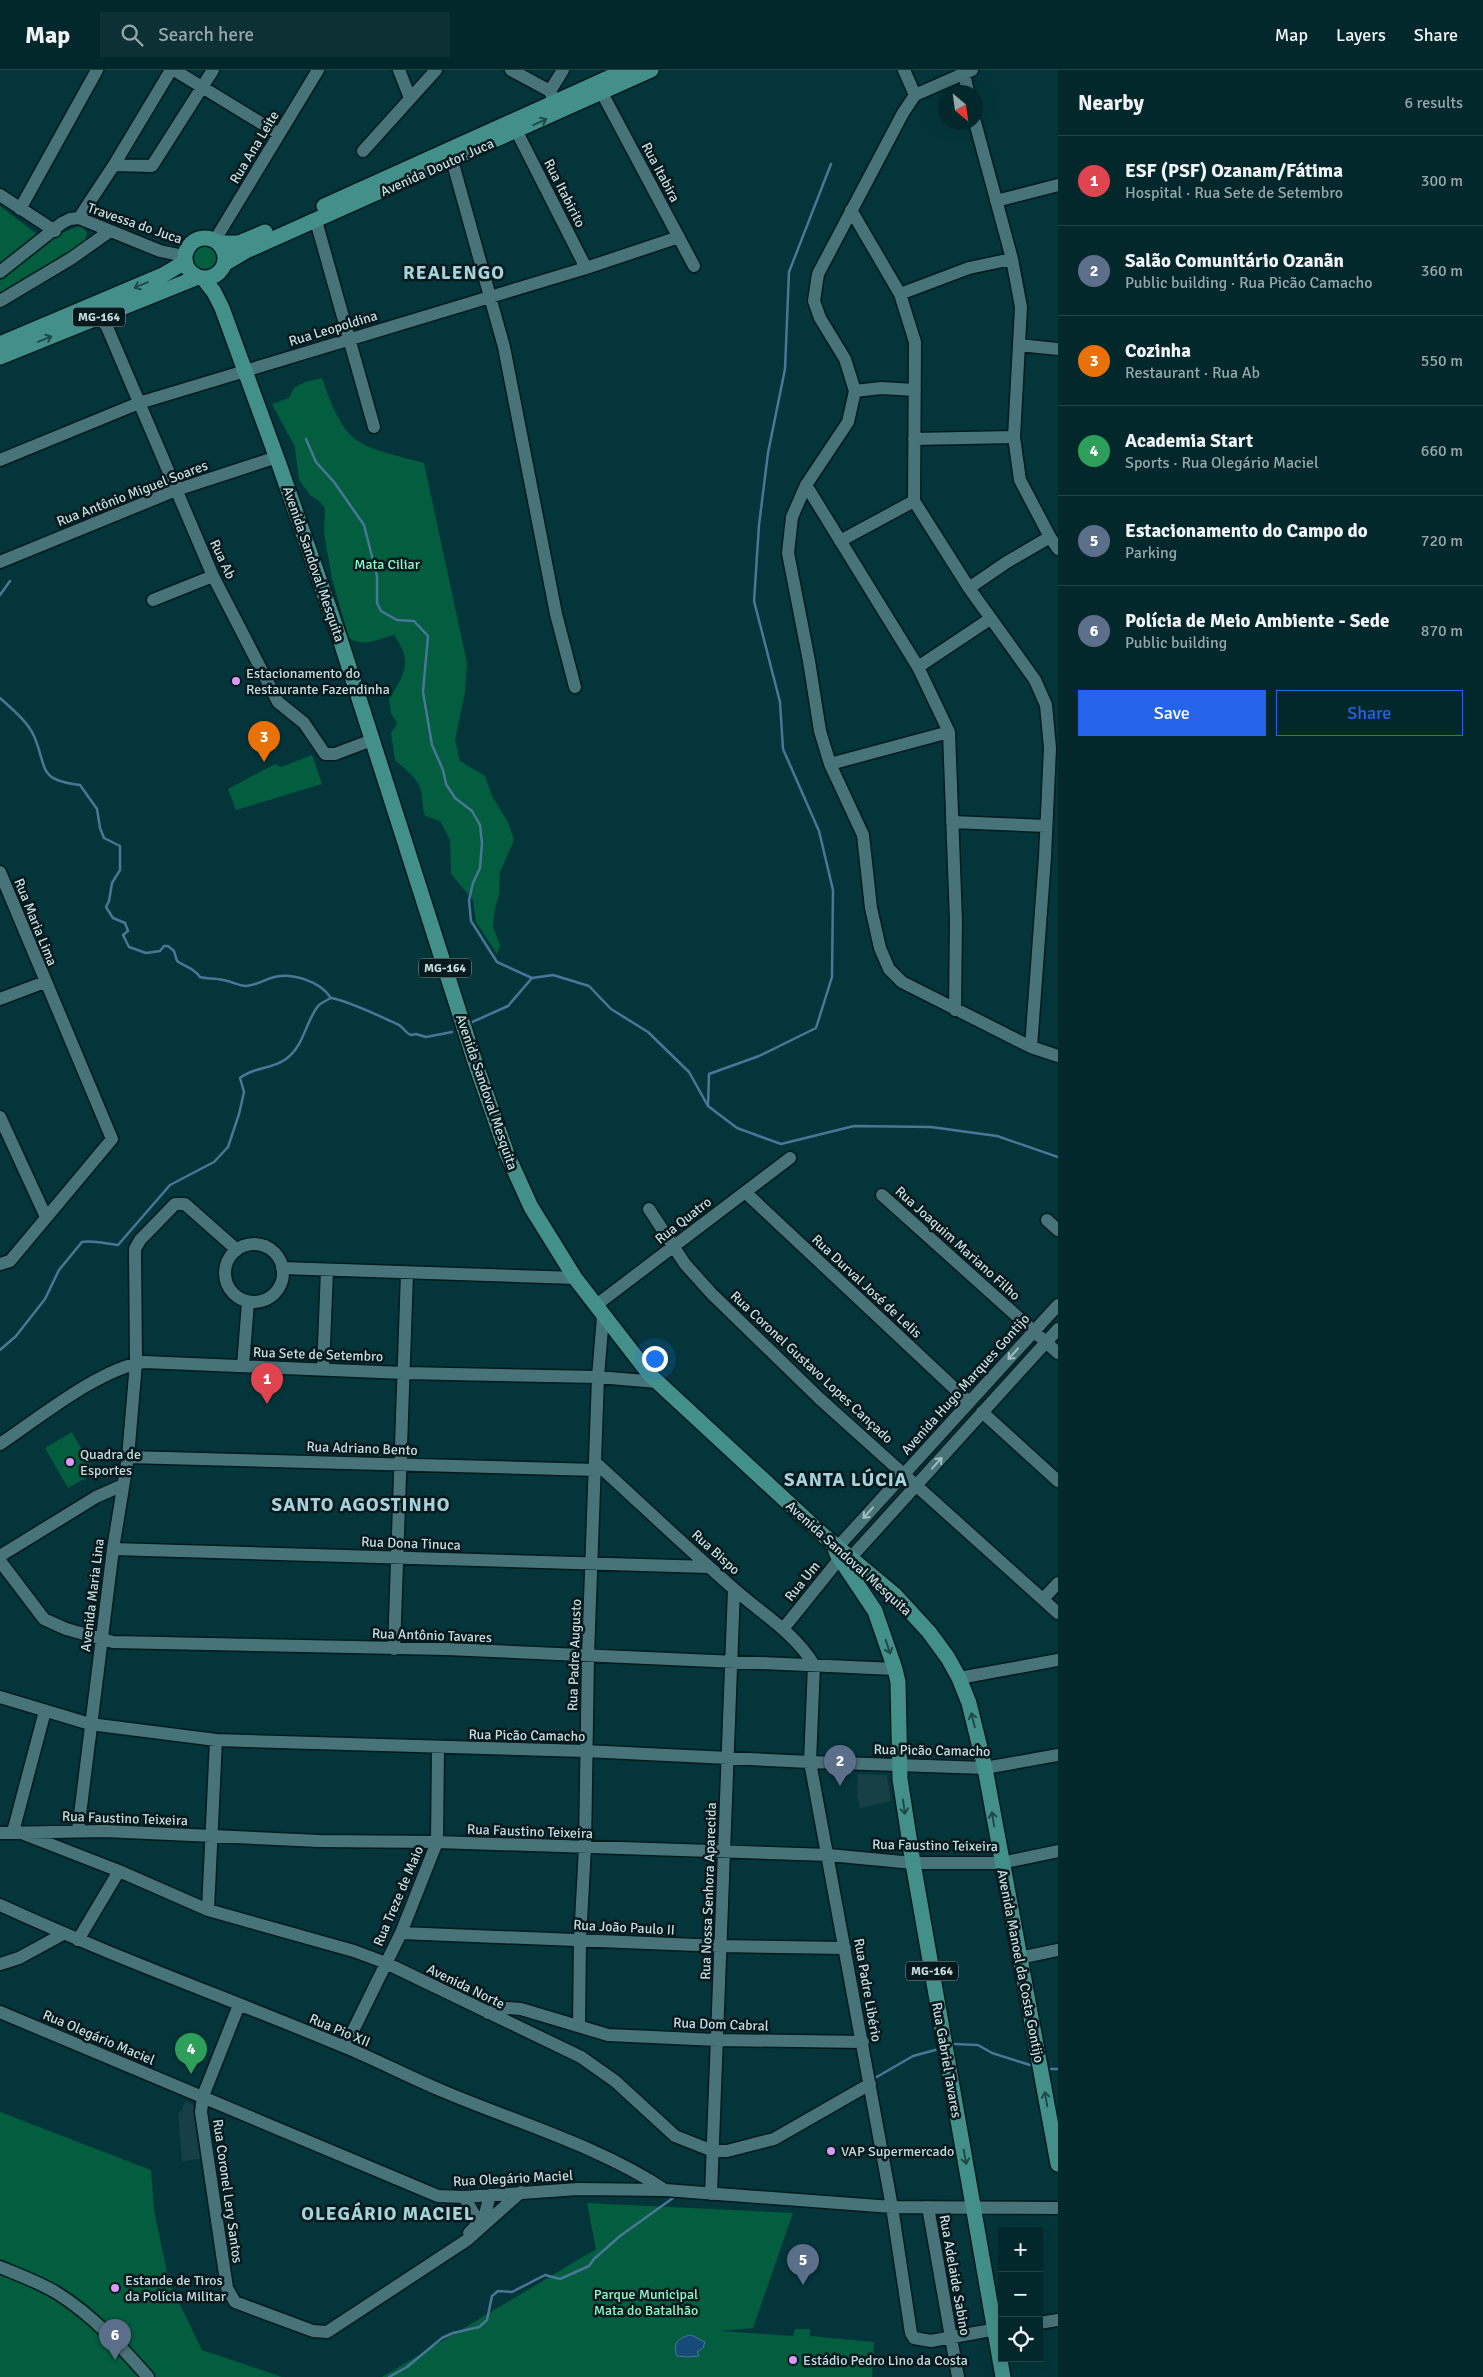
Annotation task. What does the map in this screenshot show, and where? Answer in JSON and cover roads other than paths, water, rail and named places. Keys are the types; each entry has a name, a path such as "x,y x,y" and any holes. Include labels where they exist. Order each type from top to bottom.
{"main road":[{"name":"Avenida Doutor Juca","path":"217,241 240,243 626,70"},
{"name":"Avenida Doutor Juca","path":"222,267 246,252 517,132 554,102 602,93 651,70"},
{"name":"MG-164","path":"0,344 164,275 184,259 190,244 195,240 209,238 217,241 224,253 222,267 210,278 200,278 99,316 0,357"},
{"name":"MG-164","path":"184,259 187,269 200,278"},
{"name":"Avenida Sandoval Mesquita","path":"222,267 222,308"},
{"name":"Avenida Sandoval Mesquita","path":"200,278 214,292 222,308 244,372 277,457 341,642 507,1154 531,1207 575,1278 599,1311 657,1382 823,1535 844,1557 894,1595 929,1632 948,1658 959,1678 969,1703 985,1768"},
{"name":"Rua Gabriel Tavares","path":"844,1557 875,1611 898,1682 900,1764 913,1863 974,2207 998,2328"},
{"path":"875,1611 874,1600 878,1595 883,1592 894,1595"},
{"name":"Avenida Manoel da Costa Gontijo","path":"985,1768 1058,2164"},
{"name":"Rua Gabriel Tavares","path":"1001,2362 1003,2377"}],"street":[{"path":"20,209 97,70"},
{"path":"79,218 172,70 279,134"},
{"path":"114,165 152,166 213,70"},
{"name":"Rua Ana Leite","path":"217,241 318,70"},
{"path":"399,70 410,98"},
{"path":"363,151 436,70"},
{"path":"511,70 554,102 563,70"},
{"path":"904,70 915,95"},
{"path":"968,85 968,72 915,95 818,274 814,301 820,318 846,359 855,391 848,422 806,485 792,518 788,553 809,661 820,731 830,764 863,835 871,908 880,948 889,969 902,982 955,1010 1031,1047 1058,1056"},
{"name":"Rua Itabira","path":"602,93 694,266"},
{"path":"977,130 1012,259 1022,307 1014,438 1020,480 1058,549"},
{"name":"Rua Itabirito","path":"517,132 586,268"},
{"path":"452,160 492,297 504,346 556,614 575,687"},
{"path":"996,201 1058,185"},
{"path":"0,195 55,231"},
{"path":"851,210 900,294 915,342 914,501 990,619 1052,703 1046,826 1052,857 1031,1047"},
{"name":"Travessa do Juca","path":"0,272 70,219 79,218 184,259"},
{"path":"316,221 374,427"},
{"path":"0,301 72,258 110,231"},
{"name":"Rua Leopoldina","path":"0,460 139,403 349,338 586,268 678,236"},
{"path":"900,294 969,268 1012,259"},
{"name":"Rua Ab","path":"99,316 107,326 213,576 278,702 304,723 325,754 335,754 372,740"},
{"path":"1019,345 1058,350"},
{"path":"855,391 881,388 915,390"},
{"path":"914,439 1014,438"},
{"name":"Rua Antônio Miguel Soares","path":"0,562 176,490 277,457"},
{"path":"806,485 918,667 949,732 956,921 955,1010"},
{"path":"840,541 914,501"},
{"path":"969,588 1007,562 1050,537"},
{"path":"153,600 213,576"},
{"path":"918,667 990,619"},
{"path":"830,764 949,732"},
{"path":"952,822 1046,826"},
{"name":"Rua Maria Lima","path":"0,872 112,1139 46,1217"},
{"path":"0,999 45,982"},
{"path":"0,1117 46,1217 10,1261 0,1264"},
{"name":"Rua Quatro","path":"599,1311 673,1247 790,1158"},
{"name":"Rua Durval José de Lelis","path":"745,1192 969,1402"},
{"name":"Rua Joaquim Mariano Filho","path":"882,1195 1058,1353"},
{"name":"Avenida Maria Lina","path":"78,1831 113,1549 128,1457 136,1363 135,1249 140,1240 175,1204 185,1204 237,1250"},
{"name":"Rua Coronel Gustavo Lopes Cançado","path":"649,1209 673,1247 712,1294 820,1398 1044,1598 1058,1613"},
{"path":"1047,1220 1058,1230"},
{"path":"255,1244 265,1246 276,1255 282,1268 283,1277 274,1294 257,1302 248,1302 232,1292 225,1274 226,1265 237,1250 255,1244"},
{"path":"282,1268 575,1278"},
{"path":"323,1369 327,1270"},
{"path":"394,1648 407,1273"},
{"path":"243,1366 248,1302"},
{"name":"Avenida Hugo Marques Gontijo","path":"844,1557 905,1473 1058,1305"},
{"name":"Rua Padre Augusto","path":"579,2026 580,1940 585,1848 585,1751 596,1466 599,1311"},
{"path":"844,1557 917,1484 1058,1329"},
{"name":"Rua Sete de Setembro","path":"0,1444 99,1379 116,1369 136,1363 404,1373 598,1377 657,1382"},
{"path":"982,1412 1058,1481"},
{"name":"Rua Adriano Bento","path":"128,1457 399,1464 596,1466"},
{"name":"Rua Bispo","path":"596,1466 734,1590 783,1629 808,1655 814,1665"},
{"path":"0,1556 88,1501 122,1485"},
{"name":"Rua Dona Tinuca","path":"113,1549 710,1567"},
{"name":"Rua Um","path":"783,1629 844,1557"},
{"name":"Rua Antônio Tavares","path":"0,1561 44,1619 66,1629 102,1640 394,1648 895,1668"},
{"path":"1044,1598 1058,1583"},
{"name":"Rua Nossa Senhora Aparecida","path":"711,2194 734,1590"},
{"path":"959,1678 1058,1660"},
{"name":"Rua Padre Libério","path":"814,1665 810,1762 829,1855 892,2207 908,2320 914,2338 931,2341 951,2336"},
{"name":"Rua Picão Camacho","path":"0,1697 90,1724 164,1735 216,1740 585,1751 985,1768 1058,1755"},
{"path":"11,1832 45,1710"},
{"path":"208,1910 216,1740"},
{"name":"Rua Treze de Maio","path":"345,2047 401,1933 438,1842 438,1748"},
{"name":"Rua Faustino Teixeira","path":"11,1832 78,1831 319,1841 438,1842 829,1855 913,1863 1001,1863 1058,1851"},
{"name":"Avenida Norte","path":"11,1832 119,1871 208,1910 354,1951 386,1963 581,2057 615,2081 675,2136 713,2151 727,2151 774,2139 870,2084"},
{"path":"78,1940 119,1871"},
{"name":"Rua Pio XII","path":"0,1905 63,1934 112,1952 345,2047 443,2092 615,2162 644,2176 665,2190"},
{"name":"Rua João Paulo II","path":"401,1933 721,1946 845,1948"},
{"path":"0,1964 37,1949 63,1934"},
{"path":"1019,1958 1058,1950"},
{"name":"Rua Coronel Lery Santos","path":"239,2005 203,2096 202,2112 230,2296 243,2306 313,2331 327,2332 476,2230 521,2192"},
{"name":"Rua Dom Cabral","path":"488,2013 507,2008 521,2009 608,2035 717,2040 863,2042"},
{"name":"Rua Olegário Maciel","path":"0,2012 203,2096 431,2194 464,2198 578,2189 665,2190 892,2207 1058,2208"},
{"path":"476,2230 486,2215 490,2195"},
{"path":"464,2198 476,2215 476,2230"},
{"name":"Rua Adelaide Sabino","path":"928,2208 958,2377"},
{"path":"0,2267 55,2292 79,2308 148,2377"},
{"path":"1043,2322 1058,2320"},
{"path":"951,2336 998,2328"}],"water":[{"path":"691,2335 705,2342 703,2348 697,2352 699,2356 677,2356 675,2348 678,2341 683,2337"}],"waterway":[{"path":"708,1106 709,1074 759,1056 816,1028 832,977 833,890 819,831 783,749 780,702 754,601 759,525 768,453 785,369 789,272 831,164"},
{"path":"306,439 316,462 334,482 364,525 377,576 377,603 381,611 397,620 414,621 428,636 423,692 432,745 443,770 446,784 455,798 472,811 480,825 482,843 480,868 473,883 469,900 471,921 497,962 532,978"},
{"path":"0,595 10,581"},
{"path":"0,698 19,716 31,731 43,765 50,776 66,783 80,785 97,809 100,828 104,838 120,846 120,870 112,883 106,907 113,918 125,923 128,931 123,935 129,947 146,953 160,951 164,946 168,946 174,951 177,961 200,977 243,986 253,985 279,976 305,979 320,987 331,998"},
{"path":"470,1023 508,1006 532,978 553,975 589,986 611,1009 648,1032 689,1072 708,1106 737,1128 781,1144 854,1126 931,1127 997,1136 1058,1157"},
{"path":"331,998 355,1005 397,1024 411,1035 416,1034 426,1037 452,1032"},
{"path":"0,1350 16,1336 45,1299 59,1270 82,1242 118,1245 170,1185 214,1162 228,1147 239,1114 244,1092 240,1078 251,1072 275,1065 292,1054 301,1041 318,1006 331,998"},
{"path":"954,2044 978,2045 992,2053 1030,2065"},
{"path":"875,2078 913,2056 939,2049"},
{"path":"1051,2069 1058,2069"},
{"path":"389,2377 407,2367 442,2338 453,2333 479,2327 487,2320 492,2296 498,2291 512,2292 545,2275 560,2279 589,2266 594,2259 620,2236 673,2198"}],"place":[{"name":"Estacionamento do Restaurante Fazendinha","path":"236,681"},
{"name":"Cozinha","path":"264,762"},
{"name":"ESF (PSF) Ozanam/Fátima","path":"267,1404"},
{"name":"Quadra de Esportes","path":"70,1462"},
{"name":"Salão Comunitário Ozanãn","path":"840,1786"},
{"name":"Academia Start","path":"191,2074"},
{"name":"VAP Supermercado","path":"831,2151"},
{"name":"Estacionamento do Campo do","path":"803,2285"},
{"name":"Estande de Tiros da Polícia Militar","path":"115,2288"},
{"name":"Polícia de Meio Ambiente - Sede","path":"115,2360"},
{"name":"Estádio Pedro Lino da Costa","path":"793,2360"}],"district":[{"name":"REALENGO","path":"454,272"},
{"name":"SANTA LÚCIA","path":"846,1479"},
{"name":"SANTO AGOSTINHO","path":"361,1504"},
{"name":"OLEGÁRIO MACIEL","path":"388,2213"}],"park label":[{"name":"Mata Ciliar","path":"387,564"},
{"name":"Parque Municipal Mata do Batalhão","path":"646,2302"}]}
